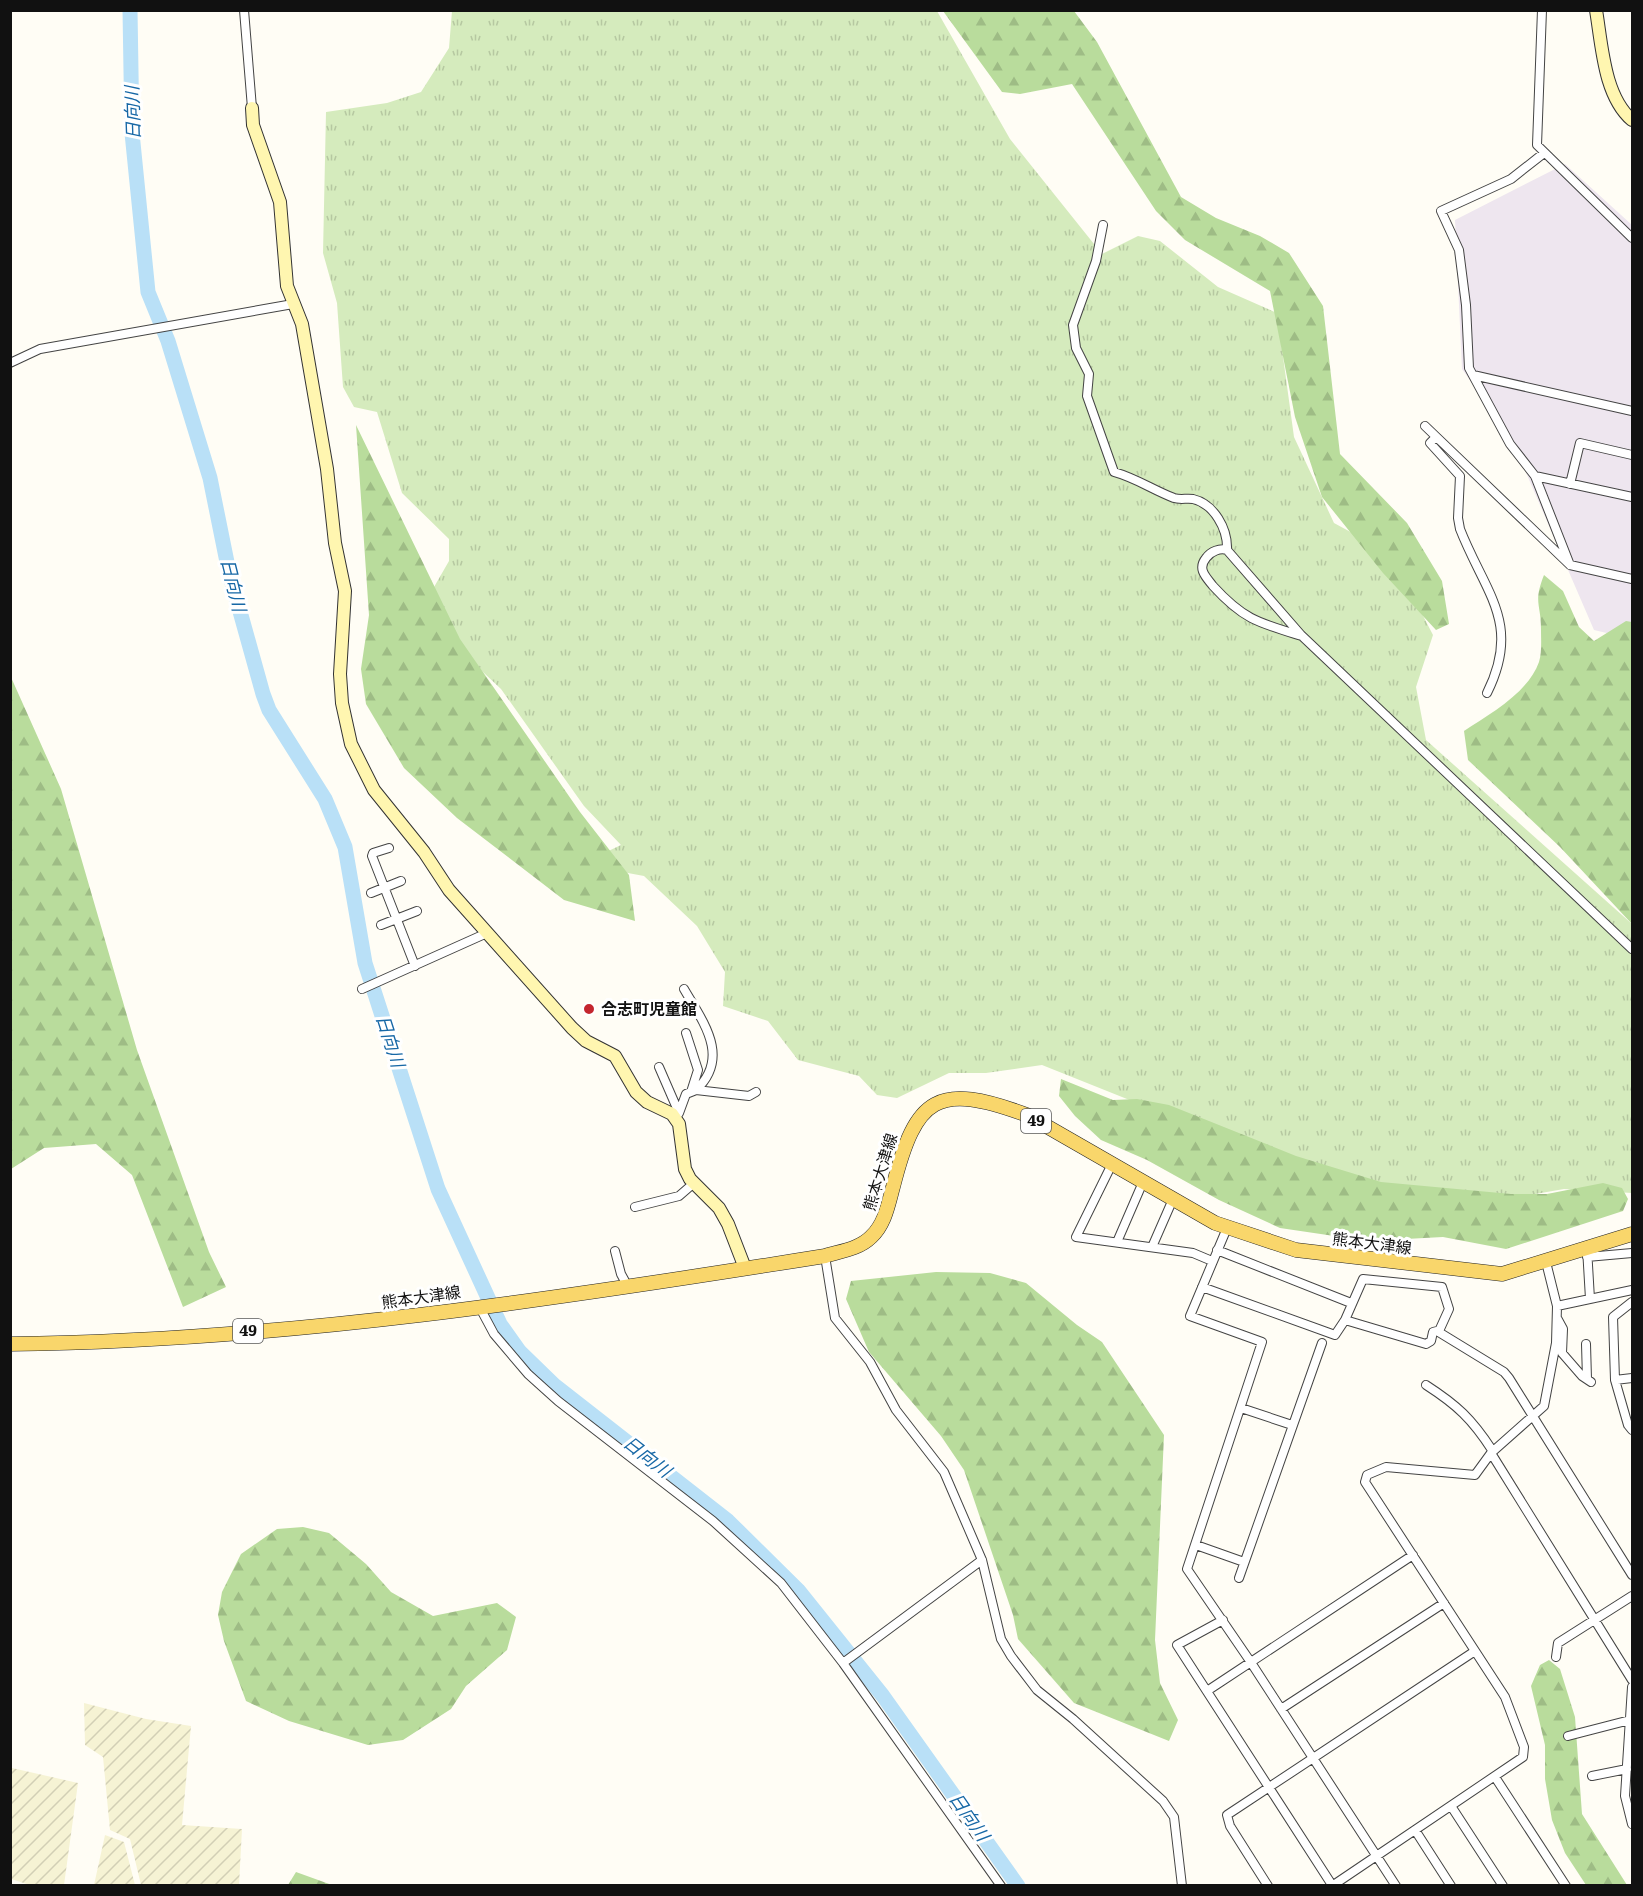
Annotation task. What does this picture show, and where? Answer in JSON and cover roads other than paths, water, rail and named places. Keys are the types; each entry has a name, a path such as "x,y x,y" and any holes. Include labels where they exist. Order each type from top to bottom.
{"main road":[{"name":"熊本大津線","path":"10,1344 117,1341 400,1319 501,1302 825,1256 856,1247 877,1231 885,1216 907,1136 916,1120 942,1101 960,1097 1027,1115 1227,1228 1296,1250 1492,1274 1514,1272 1587,1253 1632,1234"}],"street":[{"path":"244,10 253,125 280,202 284,268 302,324 327,469 335,543 345,591 340,674 342,704 351,744 374,790 424,852 449,890 572,1028 586,1041 615,1056 636,1092 647,1102 677,1116"},
{"path":"1542,10 1537,145 1632,238"},
{"path":"1596,10 1606,71 1622,111 1632,120"},
{"path":"1544,153 1511,179 1441,211 1459,250 1466,305 1467,360 1510,444 1535,476 1570,565"},
{"path":"1103,225 1096,261 1073,325 1076,348 1089,374 1087,396 1114,472 1134,478 1177,499 1194,500 1212,508 1228,539 1227,550 1303,636 1632,949"},
{"path":"10,363 39,349 150,332 294,304"},
{"path":"1473,375 1632,411"},
{"path":"1425,426 1570,565 1632,579"},
{"path":"1436,436 1430,443 1460,476 1460,529 1497,610 1503,647 1496,675 1487,693"},
{"path":"1570,484 1580,443 1632,455"},
{"path":"1535,476 1632,497"},
{"path":"1227,550 1215,551 1205,559 1202,567 1203,575 1234,609 1258,622 1303,636"},
{"path":"389,848 373,853 372,856 415,966"},
{"path":"371,893 400,881"},
{"path":"381,925 417,911"},
{"path":"362,988 381,982 487,933"},
{"path":"677,1116 686,1094 693,1091 711,1073 712,1054 704,1022 684,989"},
{"path":"686,1033 698,1070 693,1091"},
{"path":"659,1067 677,1116 685,1169 694,1183 719,1208 728,1224 745,1268"},
{"path":"693,1091 749,1096 756,1092"},
{"path":"1112,1164 1076,1237 1193,1253 1212,1261"},
{"path":"1116,1242 1143,1182"},
{"path":"635,1207 679,1196 694,1183"},
{"path":"1152,1247 1173,1199"},
{"path":"1227,1228 1190,1316 1262,1342 1187,1569 1378,1855 1396,1886"},
{"path":"1217,1250 1352,1303"},
{"path":"615,1251 621,1274 627,1285"},
{"path":"1590,1299 1587,1253 1632,1253"},
{"path":"825,1256 835,1318 870,1362 896,1410 944,1472 982,1560 1001,1639 1022,1673 1037,1690 1073,1719 1163,1801 1174,1817 1182,1886"},
{"path":"1223,1620 1177,1645 1332,1885 1523,1757 1524,1747 1505,1697 1365,1482 1367,1474 1386,1467 1474,1475 1491,1452 1532,1419 1544,1406 1556,1343 1557,1318 1557,1306 1546,1262"},
{"path":"1202,1287 1335,1335 1345,1320 1363,1279 1442,1287 1449,1309 1439,1331"},
{"path":"1557,1306 1632,1290"},
{"path":"1632,1302 1613,1317 1616,1380 1628,1425 1632,1430"},
{"path":"482,1305 494,1334 528,1374 558,1401 713,1521 781,1583 843,1663 1002,1886"},
{"path":"1623,1310 1632,1314"},
{"path":"1557,1318 1563,1329 1562,1353 1589,1380 1587,1344"},
{"path":"1345,1320 1426,1344 1431,1341 1433,1332 1439,1331 1504,1372 1632,1575"},
{"path":"1239,1578 1322,1343"},
{"path":"1616,1380 1632,1378"},
{"path":"1426,1385 1458,1406 1474,1422 1632,1680"},
{"path":"1241,1408 1292,1425"},
{"path":"1196,1545 1244,1562"},
{"path":"1207,1691 1413,1555"},
{"path":"843,1663 982,1560"},
{"path":"1556,1657 1558,1643 1632,1596"},
{"path":"1281,1709 1444,1603"},
{"path":"1268,1886 1230,1826 1227,1815 1475,1651"},
{"path":"1632,1687 1625,1796 1632,1824"},
{"path":"1569,1736 1630,1720"},
{"path":"1592,1776 1627,1770"},
{"path":"1495,1777 1566,1886"},
{"path":"1451,1806 1503,1886"},
{"path":"1415,1830 1451,1886"}],"waterway":[{"name":"日向川","path":"130,10 132,133 148,292 168,341 210,478 229,572 263,694 269,710 325,799 345,847 365,963 438,1189 500,1324 520,1352 554,1385 728,1521 798,1590 883,1696 1018,1886"}],"place":[{"name":"合志町児童館","path":"589,1009"}]}
